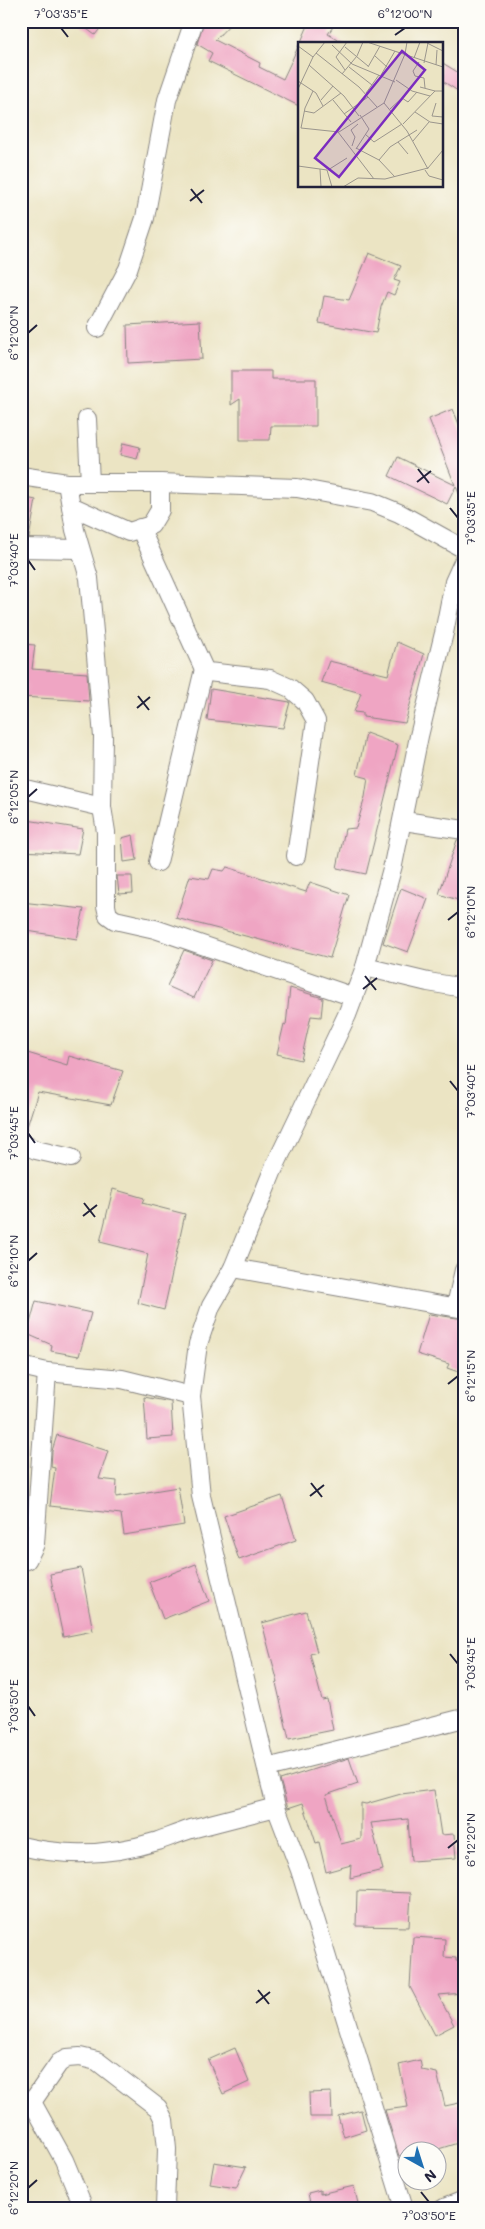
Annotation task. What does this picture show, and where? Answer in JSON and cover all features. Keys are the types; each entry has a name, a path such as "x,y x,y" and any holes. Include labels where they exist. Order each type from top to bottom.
{"street":[{"path":"97,328 128,269 145,218 167,100 194,21"},
{"path":"86,419 90,483"},
{"path":"21,476 66,482 296,488 372,502 399,513 464,549"},
{"path":"66,482 80,548 89,578 102,727 102,807 106,832 106,906 108,915 115,920 155,929 354,997"},
{"path":"71,506 129,532 151,525 160,510 160,483"},
{"path":"140,528 204,669 208,672 270,679 290,688 305,701 316,721 296,856"},
{"path":"21,548 80,548"},
{"path":"404,2208 300,1870 276,1807 200,1496 191,1396 198,1344 211,1306 233,1268 273,1170 313,1088 354,997 365,967 404,821 419,736 444,633 454,582 464,560"},
{"path":"158,862 204,669"},
{"path":"21,788 102,807"},
{"path":"404,821 464,830"},
{"path":"365,967 428,982 464,988"},
{"path":"21,1143 36,1150 71,1158"},
{"path":"233,1268 460,1308 464,1270"},
{"path":"21,1366 47,1372 122,1379 191,1396"},
{"path":"21,1562 27,1560 35,1544 47,1372"},
{"path":"267,1768 464,1718"},
{"path":"21,1846 50,1852 81,1854 111,1851 156,1841 188,1830 276,1807"},
{"path":"84,2208 64,2160 27,2104 59,2063 67,2058 80,2056 97,2061 114,2076 158,2108 164,2120 167,2149 165,2208"},
{"path":"444,2208 464,2200"}],"building":[{"path":"76,21 106,21 95,35"},
{"path":"204,21 233,21 215,40 260,63 259,67 283,79 298,47 298,106 208,61 212,53 197,44"},
{"path":"310,21 337,21 328,34 342,42 301,42"},
{"path":"442,63 464,76 464,95 442,81"},
{"path":"369,253 401,266 394,280 400,282 394,295 387,292 381,307 376,333 319,323 324,296 349,300"},
{"path":"200,321 202,359 128,363 127,325"},
{"path":"231,371 271,371 271,379 316,379 316,426 271,426 270,440 240,440 240,399 231,405"},
{"path":"453,409 464,437 463,504 456,486 447,504 389,476 398,457 455,485 429,419"},
{"path":"123,443 140,447 137,459 120,455"},
{"path":"21,497 36,500 29,538 21,537"},
{"path":"397,642 424,654 405,723 363,717 363,713 354,712 361,693 321,682 329,661 388,675"},
{"path":"21,644 35,645 32,669 87,673 89,701 21,697"},
{"path":"211,689 290,702 283,728 207,720"},
{"path":"366,733 398,745 366,874 337,868 345,829 356,828 365,797 368,778 357,775"},
{"path":"21,819 83,829 78,854 21,851"},
{"path":"133,835 137,860 124,862 122,838"},
{"path":"457,840 464,840 464,902 439,894"},
{"path":"227,867 306,892 310,882 349,895 330,958 176,918 190,876 209,879 213,869 224,871"},
{"path":"117,876 132,876 133,893 119,894"},
{"path":"401,888 428,899 408,952 383,943"},
{"path":"21,902 84,909 77,939 21,930"},
{"path":"184,950 212,960 194,998 167,986"},
{"path":"290,988 323,998 321,1017 311,1016 301,1060 277,1054 284,1024 286,1025"},
{"path":"21,1051 67,1065 69,1056 123,1071 111,1105 38,1092 25,1133 21,1133"},
{"path":"113,1189 144,1198 142,1203 185,1214 164,1310 138,1303 148,1254 100,1242"},
{"path":"36,1301 91,1313 79,1356 51,1351 52,1345 27,1334"},
{"path":"429,1314 464,1319 464,1374 447,1368 449,1364 417,1354"},
{"path":"144,1397 171,1402 173,1437 147,1439"},
{"path":"57,1435 108,1451 99,1479 117,1481 116,1497 178,1487 184,1525 124,1535 121,1514 50,1506 55,1468 51,1467 52,1451"},
{"path":"282,1496 296,1540 239,1560 224,1516"},
{"path":"196,1564 209,1601 163,1619 149,1582"},
{"path":"81,1568 93,1631 63,1637 50,1574"},
{"path":"306,1611 317,1652 310,1654 322,1700 327,1699 333,1730 289,1739 276,1683 278,1683 262,1623"},
{"path":"349,1758 358,1784 326,1795 341,1844 361,1839 361,1803 366,1804 401,1794 434,1790 441,1835 454,1834 456,1858 411,1861 408,1819 371,1823 383,1870 350,1878 351,1865 326,1872 319,1842 316,1843 303,1803 288,1808 280,1780"},
{"path":"357,1891 411,1893 409,1927 356,1926"},
{"path":"413,1937 445,1939 444,1957 456,1958 456,1961 464,1961 464,1993 438,1995 454,2025 435,2035 410,1987"},
{"path":"235,2048 249,2082 223,2094 208,2060"},
{"path":"420,2060 422,2070 437,2073 445,2106 464,2102 464,2141 448,2146 448,2142 398,2142 398,2153 385,2110 408,2107 399,2065"},
{"path":"331,2092 332,2117 310,2117 309,2093"},
{"path":"361,2110 366,2130 344,2137 338,2116"},
{"path":"214,2162 246,2167 236,2188 210,2184"},
{"path":"354,2186 359,2208 311,2208 308,2193 320,2190 320,2194"}]}
